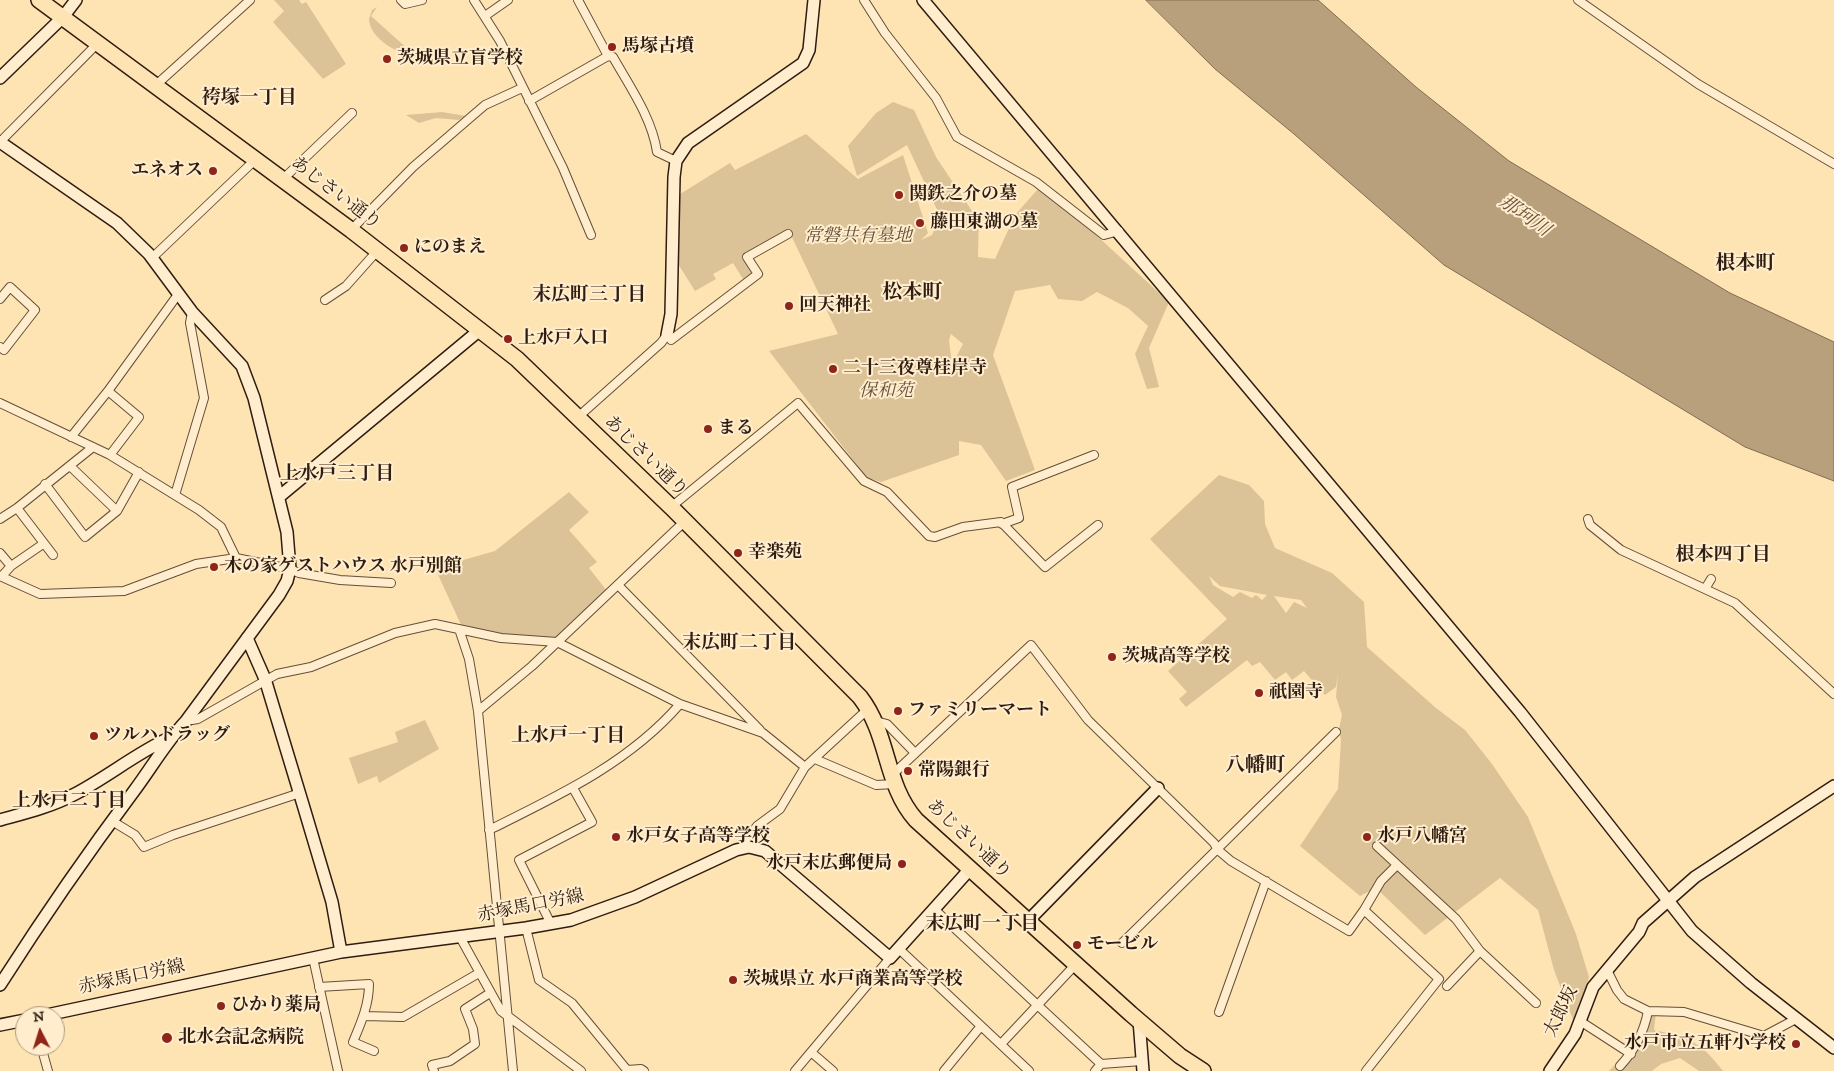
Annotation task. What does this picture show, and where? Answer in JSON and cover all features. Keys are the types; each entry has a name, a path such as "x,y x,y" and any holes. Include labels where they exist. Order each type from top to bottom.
{"highway":[{"name":"あじさい通り","path":"39,0 378,250 481,329 528,369 671,507 820,657 872,715 893,780 904,805 916,820 1180,1056 1203,1071"}],"street":[{"path":"0,78 63,17 76,0"},
{"path":"156,85 250,0"},
{"path":"401,0 404,4 422,0"},
{"path":"474,0 485,16 563,168 591,235"},
{"path":"485,16 508,0"},
{"path":"578,0 608,56 613,57 644,114 655,136 657,152 676,161"},
{"path":"669,337 676,161 688,143 803,64 809,50 814,0"},
{"path":"864,0 885,33 936,98 957,137 1036,182 1104,235 1119,231"},
{"path":"924,0 1520,712 1667,901 1692,930 1796,1019 1834,1048"},
{"path":"1578,0 1698,84 1834,164"},
{"path":"0,985 74,873 157,760 169,738 186,721 279,595 287,581 290,569 287,532 280,496 254,398 242,366 192,312 152,258 117,223 0,142 98,43"},
{"path":"529,100 608,56"},
{"path":"351,230 413,167 471,117 485,106 522,88"},
{"path":"283,179 352,113"},
{"path":"152,258 256,159"},
{"path":"578,417 669,337 758,274 747,257 788,234"},
{"path":"325,300 346,286 378,250"},
{"path":"0,299 10,287 35,310 4,350 0,347"},
{"path":"71,437 108,391 179,293"},
{"path":"175,495 204,398 190,324 192,312"},
{"path":"280,496 481,329"},
{"path":"108,391 140,417 110,455"},
{"path":"0,403 110,455 175,495 222,527 236,558"},
{"path":"671,507 798,403 864,481 887,492 928,536 935,537 963,527 1001,522 1044,567 1098,525"},
{"path":"0,519 17,508 93,447"},
{"path":"1002,524 1019,518 1012,487 1094,455"},
{"path":"70,466 118,511"},
{"path":"45,484 85,537 118,511 139,472"},
{"path":"17,508 53,555"},
{"path":"1588,519 1590,525 1621,550 1721,595 1742,609 1834,694"},
{"path":"478,711 498,696 557,642 684,522"},
{"path":"43,544 11,566 1,576 40,594 124,591 196,564 236,558 290,569 299,573 340,580 391,583"},
{"path":"0,552 11,566"},
{"path":"1705,589 1711,579"},
{"path":"618,585 763,733 805,767"},
{"path":"186,721 198,719 265,679 337,659 395,633 435,624 501,638 557,642 680,704 763,733"},
{"path":"459,629 469,659 478,711 513,1071"},
{"path":"247,638 265,679 300,793 332,902 341,952"},
{"path":"815,759 876,785 893,780 915,753 1031,645 1088,720 1214,843 1218,850 1266,882 1349,931 1381,881 1396,865"},
{"path":"489,830 573,788 642,742 680,704"},
{"path":"890,958 765,851 756,847 744,848 746,840 758,826 780,809 805,767 872,715 887,724 915,753"},
{"path":"1122,943 1166,897 1218,850 1336,732"},
{"path":"0,820 44,808 71,796 148,748 169,738"},
{"name":"太郎坂","path":"1550,1071 1575,1034 1594,987 1639,932 1643,923 1695,877 1834,786"},
{"path":"551,924 519,860 592,822 573,788"},
{"path":"1028,921 1158,788"},
{"path":"112,821 135,835 144,847 173,835 300,793"},
{"path":"1376,846 1456,919 1480,951 1536,1003"},
{"name":"赤塚馬口労線","path":"65,1011 341,952 551,924 594,913 635,897 744,848"},
{"path":"794,1071 898,948 970,869"},
{"path":"1219,1012 1266,882"},
{"path":"934,910 1101,1064 1143,1066 1139,1020"},
{"path":"1364,910 1438,979 1366,1071"},
{"path":"526,928 539,980 572,1003 627,1070 641,1069 644,1071"},
{"path":"460,937 501,1010 581,1071"},
{"path":"898,948 1028,1071"},
{"path":"1448,986 1480,951"},
{"path":"313,958 338,1071"},
{"path":"1001,1044 1076,964"},
{"path":"1607,970 1617,990 1624,998 1648,1011 1684,1012 1764,1036 1796,1019"},
{"path":"364,1016 403,1017 479,973"},
{"path":"319,987 369,984 369,995 364,1016 353,1042 374,1051"},
{"path":"434,1071 432,1065 450,1061 475,1044 473,1029 465,1009 490,993"},
{"path":"1620,1066 1631,1054 1645,1024 1648,1011"},
{"path":"1580,1020 1631,1054"},
{"path":"0,1024 15,1022"},
{"path":"944,1071 981,1026"},
{"path":"811,1052 833,1071"},
{"path":"44,1056 48,1071"},
{"path":"1095,1071 1101,1064"}],"green space":[{"path":"274,0 299,0 302,4 306,2 346,64 323,79 273,22 284,11"},
{"path":"377,7 371,16 419,59 396,50 375,34 369,19 372,10"},
{"path":"893,102 914,110 936,157 972,211 971,216 979,213 978,257 995,259 1015,215 1038,189 1071,212 1169,302 1149,348 1159,387 1147,389 1135,354 1148,326 1128,308 1097,292 1082,301 1058,299 1050,285 1015,291 993,355 1035,470 1006,481 981,445 959,441 959,455 881,482 867,478 769,351 838,334 789,231 743,258 752,273 743,279 733,263 713,274 716,279 695,291 675,259 677,196 730,163 735,170 806,134 858,179 903,155 928,233 921,240 932,235 940,216 907,145 857,176 848,146 876,113","holes":["951,334 963,344 952,365 949,340"]},
{"path":"442,112 466,116 459,120 436,118 419,123 406,115"},
{"path":"1219,475 1249,485 1264,501 1265,524 1275,548 1332,573 1364,602 1367,647 1436,708 1465,730 1492,764 1528,817 1576,934 1589,977 1575,1025 1554,970 1538,910 1500,878 1425,935 1376,888 1360,896 1300,846 1338,789 1341,740 1339,729 1342,715 1336,697 1338,673 1336,687 1325,695 1304,671 1292,680 1286,672 1275,680 1260,662 1252,666 1247,660 1186,707 1179,699 1187,692 1168,671 1227,619 1150,539","holes":["1209,576 1220,586 1267,595 1262,600 1256,595 1252,598 1240,592 1233,597 1213,585","1274,596 1301,600 1307,608 1294,602 1286,613"]},
{"path":"569,492 589,512 569,530 597,562 589,568 607,591 554,639 515,637 462,627 435,568 495,551"},
{"path":"425,720 439,749 379,783 377,776 358,784 349,758 398,742 395,732"},
{"path":"1649,1012 1656,1013 1654,1030 1693,1042 1707,1053 1723,1071 1699,1071 1680,1058 1661,1064 1652,1071 1609,1071 1642,1035"}],"water":[{"name":"那珂川","path":"1146,0 1318,0 1416,87 1509,161 1730,293 1834,342 1834,481 1745,447 1444,265 1294,134 1215,69"}],"place":[{"name":"馬塚古墳","path":"612,47"},
{"name":"茨城県立盲学校","path":"387,59"},
{"name":"エネオス","path":"213,171"},
{"name":"関鉄之介の墓","path":"899,195"},
{"name":"藤田東湖の墓","path":"920,223"},
{"name":"にのまえ","path":"404,248"},
{"name":"回天神社","path":"789,306"},
{"name":"上水戸入口","path":"508,339"},
{"name":"二十三夜尊桂岸寺","path":"833,369"},
{"name":"まる","path":"708,429"},
{"name":"幸楽苑","path":"738,553"},
{"name":"木の家ゲストハウス 水戸別館","path":"214,567"},
{"name":"茨城高等学校","path":"1112,657"},
{"name":"祇園寺","path":"1259,693"},
{"name":"ファミリーマート","path":"898,711"},
{"name":"ツルハドラッグ","path":"94,736"},
{"name":"常陽銀行","path":"908,771"},
{"name":"水戸女子高等学校","path":"616,837"},
{"name":"水戸八幡宮","path":"1367,837"},
{"name":"水戸末広郵便局","path":"902,864"},
{"name":"モービル","path":"1077,945"},
{"name":"茨城県立 水戸商業高等学校","path":"733,980"},
{"name":"ひかり薬局","path":"221,1006"},
{"name":"北水会記念病院","path":"167,1038"},
{"name":"水戸市立五軒小学校","path":"1796,1044"}],"district":[{"name":"袴塚一丁目","path":"249,99"},
{"name":"根本町","path":"1745,265"},
{"name":"松本町","path":"912,294"},
{"name":"末広町三丁目","path":"589,296"},
{"name":"上水戸三丁目","path":"337,475"},
{"name":"根本四丁目","path":"1723,556"},
{"name":"末広町二丁目","path":"739,644"},
{"name":"上水戸一丁目","path":"568,737"},
{"name":"八幡町","path":"1255,767"},
{"name":"上水戸二丁目","path":"69,802"},
{"name":"末広町一丁目","path":"982,925"}],"park label":[{"name":"常磐共有墓地","path":"858,237"},
{"name":"保和苑","path":"886,392"}]}
